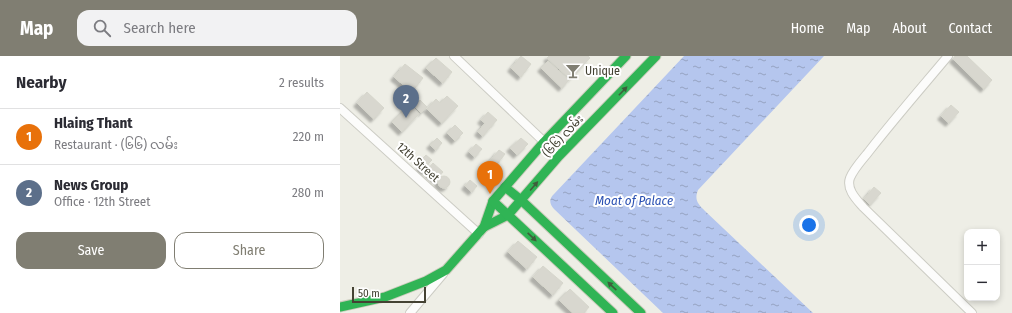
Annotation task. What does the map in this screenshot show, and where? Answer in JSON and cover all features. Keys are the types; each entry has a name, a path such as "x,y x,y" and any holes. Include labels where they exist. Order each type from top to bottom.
{"main road":[{"name":"(၆၆) လမ်း","path":"482,230 493,201 544,142 626,56"},
{"name":"(၆၆) လမ်း","path":"340,306 385,296 413,287 446,270 482,230 508,215 559,156 656,56"},
{"path":"505,187 521,200 641,313"},
{"path":"493,201 612,313"}],"street":[{"path":"454,56 559,156"},
{"path":"948,56 855,170 850,178 850,190 863,207 972,313"},
{"name":"12th Street","path":"340,108 482,230"},
{"path":"410,313 446,270"}],"water":[{"name":"Moat of Palace","path":"684,56 824,56 698,190 696,197 699,204 705,211 813,313 663,313 551,205 550,199 552,196"}],"building":[{"path":"521,56 531,64 521,77 511,68"},
{"path":"549,56 588,56 590,58 570,79 547,58"},
{"path":"955,56 967,56 992,80 984,89 953,59"},
{"path":"436,58 452,72 443,83 426,68"},
{"path":"548,61 569,80 562,88 541,68"},
{"path":"405,64 423,78 412,92 394,77"},
{"path":"367,92 384,108 374,119 357,103"},
{"path":"447,96 458,106 442,123 427,109 436,99 440,103"},
{"path":"420,100 427,107 421,113 414,106"},
{"path":"410,104 419,114 402,132 392,122"},
{"path":"951,105 959,112 949,123 941,116"},
{"path":"488,112 497,120 483,136 478,132 485,123 481,120"},
{"path":"455,125 463,133 455,141 447,133"},
{"path":"437,138 442,143 436,150 430,145"},
{"path":"521,138 528,144 517,155 510,148"},
{"path":"476,144 482,149 475,157 469,152"},
{"path":"499,150 505,154 491,172 485,167"},
{"path":"426,155 432,160 427,165 421,160"},
{"path":"423,163 428,167 424,172 419,168"},
{"path":"433,163 443,172 436,180 426,171"},
{"path":"442,176 446,176 450,182 446,188 442,188 438,184 438,180"},
{"path":"470,180 477,186 472,192 465,186"},
{"path":"874,187 881,193 870,205 864,199"},
{"path":"518,241 537,257 527,269 508,252"},
{"path":"543,266 563,283 553,295 533,277"},
{"path":"570,289 589,307 584,313 573,313 559,300"}],"traffic: fast":[{"path":"613,313 493,201 544,142 626,56"},
{"path":"508,215 559,156 656,56"},
{"path":"505,187 521,200 641,313"},
{"path":"340,307 385,297 426,281 446,270 484,227 493,201"},
{"path":"484,227 508,215"}],"place":[{"name":"Unique","path":"573,71"},
{"name":"News Group","path":"406,118"},
{"name":"Hlaing Thant","path":"490,194"}]}
